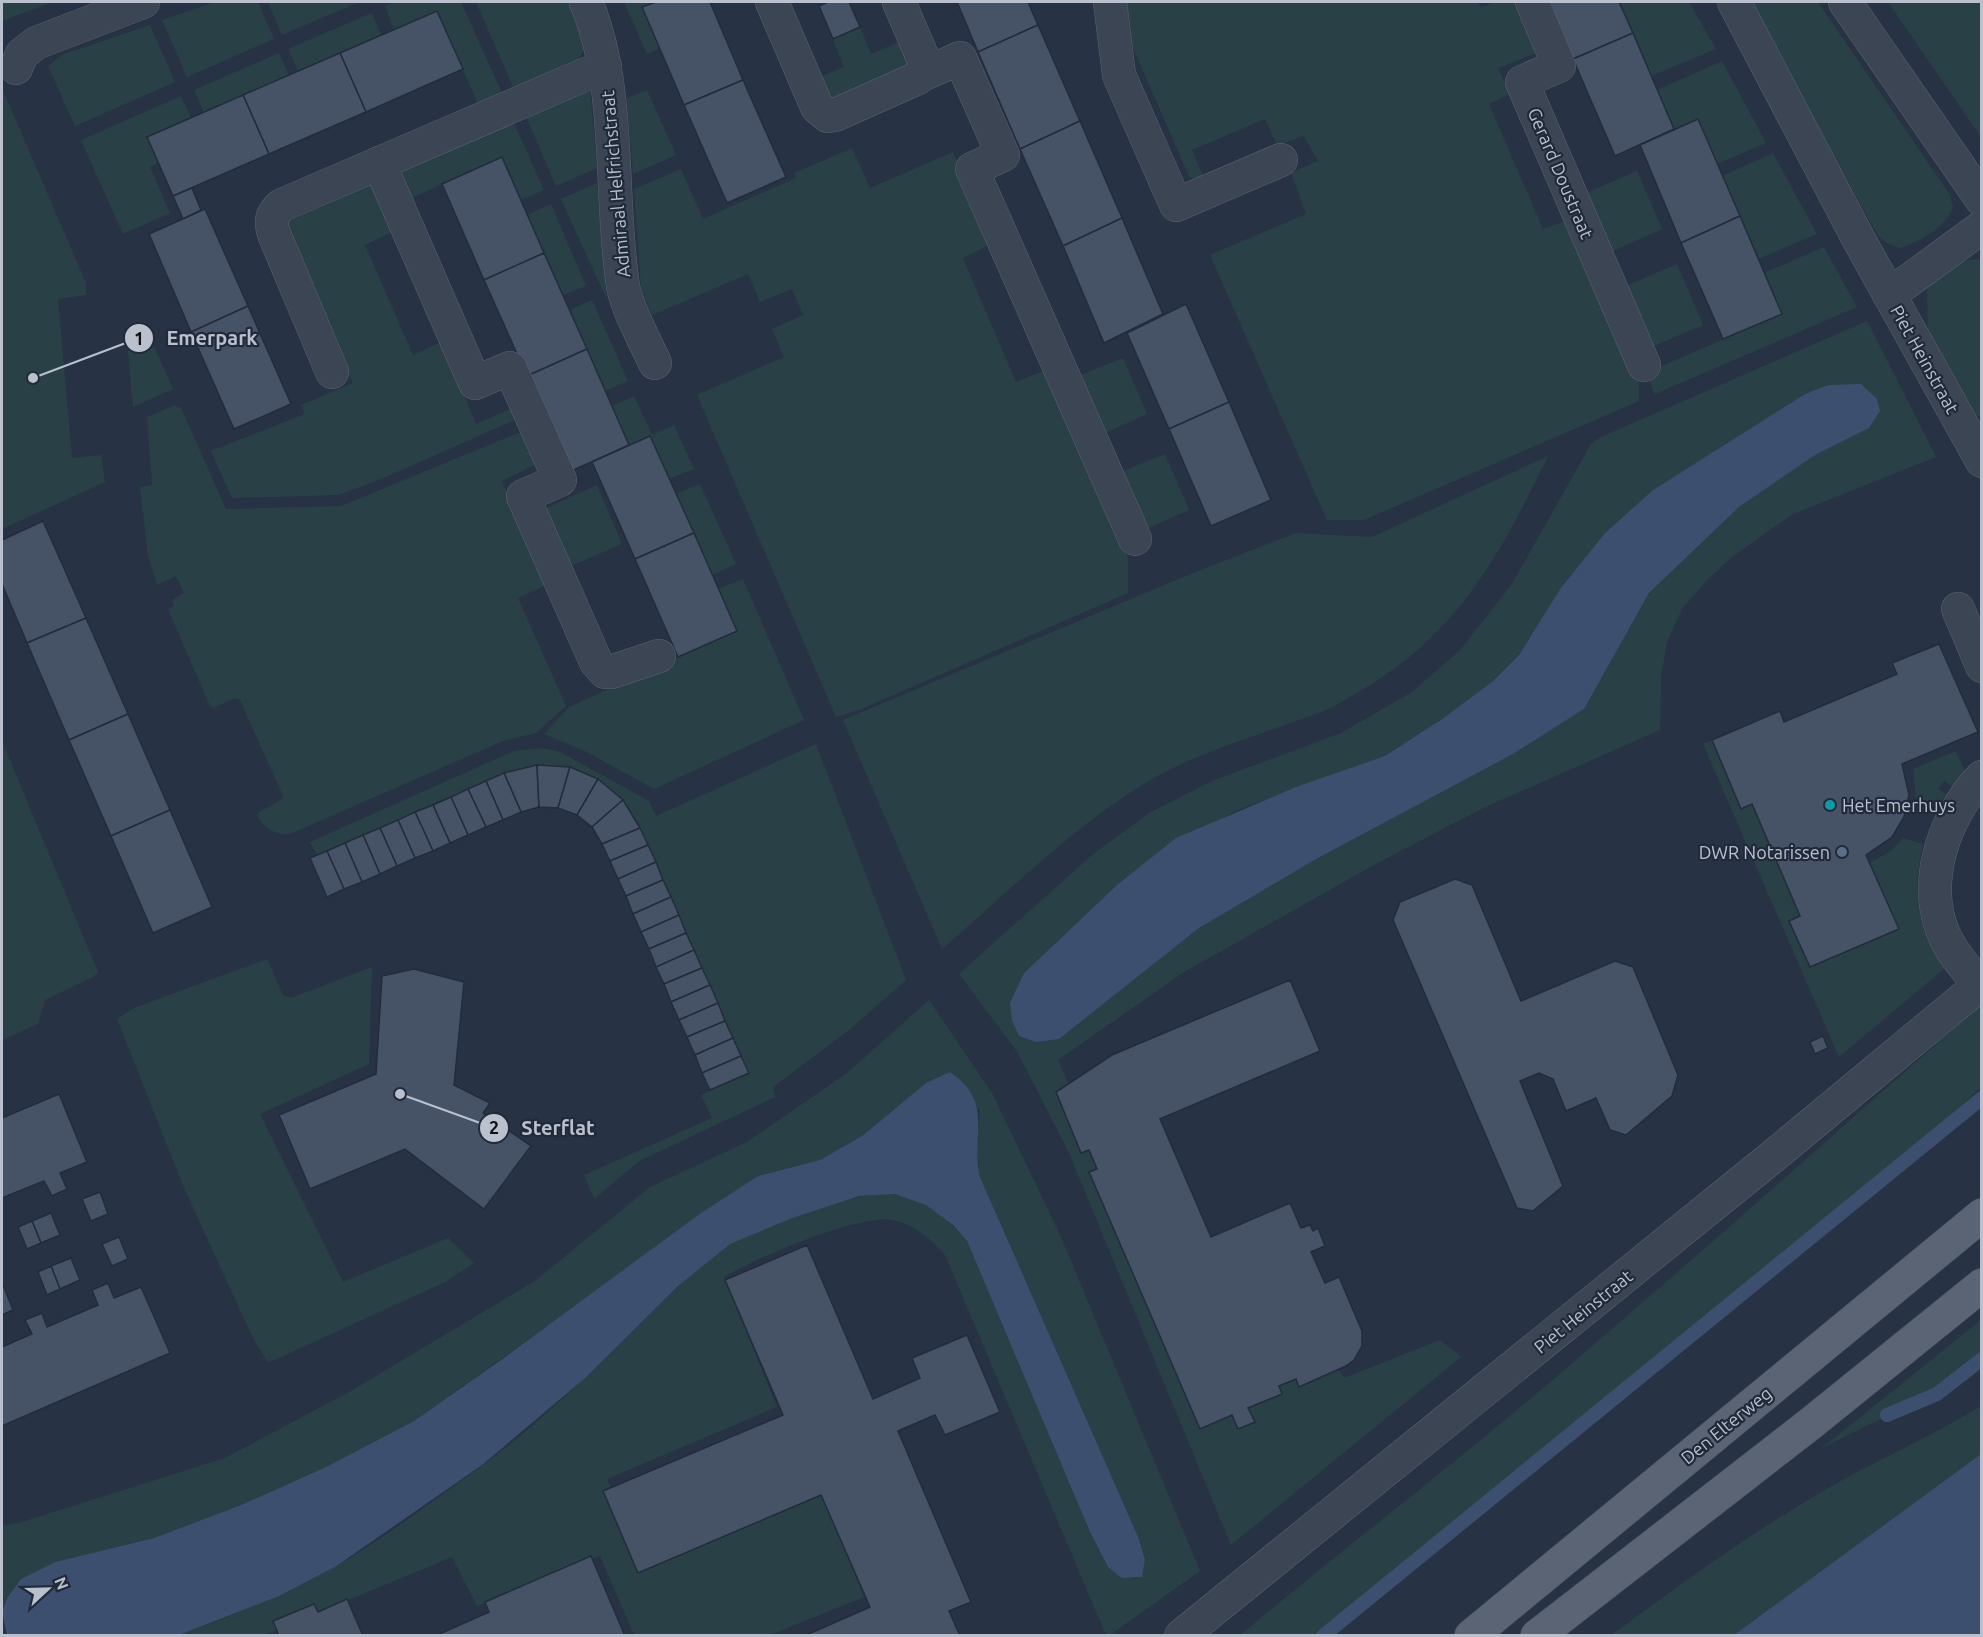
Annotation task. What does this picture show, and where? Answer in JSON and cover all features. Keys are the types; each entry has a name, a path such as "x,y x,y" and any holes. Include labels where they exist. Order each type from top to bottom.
{"main road":[{"name":"Den Elterweg","path":"1471,1635 1982,1215"},
{"path":"1537,1635 1810,1424 1982,1286"}],"street":[{"path":"16,68 22,54 36,43 143,2"},
{"name":"Admiraal Helfrichstraat","path":"586,2 597,28 605,66 623,289 655,363"},
{"path":"772,2 821,112 835,115 960,58 1003,155 972,169 1135,539"},
{"path":"899,2 925,63 922,75"},
{"path":"1110,2 1119,75 1176,206 1281,160"},
{"name":"Gerard Doustraat","path":"1532,2 1559,66 1522,82 1644,365"},
{"path":"1734,2 1889,295"},
{"path":"1845,2 1982,200"},
{"path":"332,372 274,234 272,218 282,205 605,66"},
{"path":"379,163 475,383 510,368 560,480 523,496 596,662 605,672 611,672 659,656"},
{"name":"Piet Heinstraat","path":"1982,227 1889,295 1982,461"},
{"path":"1958,609 1982,666"},
{"path":"1981,984 1951,948 1936,908 1935,886 1936,868 1947,832 1957,811 1982,777"},
{"name":"Piet Heinstraat","path":"1181,1635 1589,1306 1981,984"}],"green space":[{"path":"2,2 52,2 2,21"},
{"path":"216,2 258,2 274,39 187,77 162,20"},
{"path":"268,2 359,2 282,35"},
{"path":"396,2 461,2 502,93 478,104 437,11 394,30 385,6"},
{"path":"476,2 569,2 583,32 582,54 577,60 514,89"},
{"path":"624,2 656,2 642,8 660,48 647,54"},
{"path":"1126,2 1478,2 1481,8 1495,2 1520,2 1541,51 1498,68 1510,94 1489,104 1543,229 1572,219 1639,376 1639,401 1364,520 1327,520 1210,255 1306,214 1291,173 1318,161 1304,136 1277,145 1265,119 1192,150 1204,178 1195,180 1189,176 1133,48"},
{"path":"1619,2 1689,2 1716,49 1651,76"},
{"path":"1749,2 1818,2 1950,195 1953,208 1938,228 1923,238 1899,248 1885,242 1877,234"},
{"path":"1888,2 1981,2 1981,137"},
{"path":"372,13 381,35 298,71 288,49"},
{"path":"150,25 175,82 75,126 48,66 64,54"},
{"path":"860,27 871,54 904,40 916,68 829,106 817,78 844,67 833,39"},
{"path":"279,53 289,75 204,113 194,90"},
{"path":"1722,61 1766,143 1717,164 1698,119 1674,129 1657,90"},
{"path":"2,88 86,283 86,295 58,299 72,458 101,455 105,482 2,529"},
{"path":"590,90 597,168 556,186 526,116"},
{"path":"647,90 676,155 633,174 627,98"},
{"path":"181,96 191,118 147,138 158,163 150,167 170,213 123,234 81,140"},
{"path":"513,121 544,190 521,200 502,157 405,201 400,169"},
{"path":"852,148 870,188 953,152 993,243 963,258 1016,382 1048,369 1128,558 1128,593 859,710 836,717 697,395 784,357 772,329 803,315 792,289 760,302 748,274 652,315 641,288 634,189 681,169 703,219 796,178 794,173"},
{"path":"1773,153 1817,234 1758,259 1722,176"},
{"path":"1637,171 1662,229 1611,252 1586,193"},
{"path":"597,183 606,294 609,304 561,199"},
{"path":"373,184 394,231 365,245 413,355 442,342 476,424 513,408 517,419 386,477 339,495 232,498 211,451 305,414 301,405 353,383 284,223"},
{"path":"551,204 586,286 563,295 527,215"},
{"path":"1824,247 1857,307 1655,394 1646,373 1781,314 1764,273"},
{"path":"1981,260 1982,415 1975,417 1928,336 1927,286 1954,262"},
{"path":"1677,264 1703,325 1651,347 1626,286"},
{"path":"592,300 628,381 605,391 570,310"},
{"path":"1867,321 1936,457 1793,514 1733,556 1706,581 1682,609 1667,642 1661,677 1660,730 1483,808 1372,866 1184,972 1058,1060 1213,1416 1333,1361 1344,1378 1440,1340 1461,1357 1231,1545 1069,1153 1018,1053 959,974 1092,855 1149,813 1212,781 1341,733 1412,692 1460,650 1512,584 1591,444 1601,437","holes":["1805,394 1869,428 1815,455 1739,507 1649,593 1584,709 1513,754 1318,858 1199,928 1059,1039 1024,973 1117,885 1235,811 1385,756 1442,719 1492,682 1519,655 1560,589 1605,533 1653,490"]},
{"path":"143,322 173,389 133,407 126,329"},
{"path":"1123,358 1147,414 1099,436 1076,377"},
{"path":"634,396 652,435 674,425 694,469 669,479 650,436 629,445 612,406"},
{"path":"175,405 181,408 226,509 341,506 523,431 537,464 502,481 548,584 518,598 566,706 536,733 503,741 290,834 270,830 262,823 258,813 284,798 240,700 235,698 213,708 210,706 168,609 174,606 172,600 184,593 176,576 157,585 148,555 140,487 152,485 147,417"},
{"path":"1165,454 1189,510 1142,531 1116,474"},
{"path":"1548,456 1513,526 1473,588 1451,617 1396,668 1330,708 1179,765 1134,790 1083,826 942,949 843,720 1188,575 1296,533 1372,537"},
{"path":"700,484 736,564 712,575 676,494"},
{"path":"597,485 622,544 568,567 542,510"},
{"path":"743,579 804,720 654,789 587,752 544,734 569,707 736,631 718,589"},
{"path":"1712,740 1741,808 1752,804 1800,916 1789,921 1810,967 1898,929 1870,863 1892,850 1903,838 1923,844 1917,893 1919,909 1928,940 1945,968 1839,1057 1703,744"},
{"path":"2,741 98,972 93,977 45,1000 38,1024 2,1040"},
{"path":"816,744 906,980 849,1030 773,1087 775,1097 639,1161 594,1199 584,1175 712,1118 701,1095 749,1073 640,828 623,800 598,779 570,767 504,773 317,855 310,842 514,751 542,748 560,752 649,801 656,816"},
{"path":"1956,751 1966,773 1952,786 1944,781 1938,789 1946,794 1937,807 1916,798 1913,769"},
{"path":"267,959 283,995 291,998 372,967 369,1064 260,1114 343,1282 448,1238 474,1263 445,1282 268,1363 252,1336 184,1188 117,1019 134,1008"},
{"path":"929,1000 992,1093 1061,1237 1200,1571 1110,1635 1106,1635 945,1255 928,1238 908,1225 892,1220 876,1220 832,1230 807,1239 724,1277 777,1407 607,1479 641,1564 821,1490 864,1597 770,1635 634,1635 600,1556 477,1606 452,1557 264,1635 179,1635 297,1587 354,1556 427,1506 501,1452 541,1418 682,1283 707,1260 731,1243 810,1210 876,1194 904,1196 925,1204 944,1217 967,1241 1090,1532 1108,1567 1133,1579 1142,1577 1145,1560 1139,1539 980,1177 976,1141 980,1110 926,1083 862,1136 820,1160 758,1176 414,1421 324,1468 241,1505 154,1538 55,1562 21,1579 7,1598 2,1612 2,1526 22,1522 225,1458 351,1391 535,1281 650,1187 747,1142 847,1073"},
{"path":"1981,1005 1981,1087 1925,1139 1657,1363 1323,1635 1239,1636 1569,1366"},
{"path":"1981,1320 1981,1366 1970,1375 1822,1448"},
{"path":"1981,1406 1981,1454 1734,1635 1610,1636 1716,1560 1797,1507 1844,1479"}],"water":[{"path":"1861,384 1877,399 1880,411 1869,428 1815,455 1739,507 1649,593 1584,709 1513,754 1318,858 1199,928 1059,1039 1036,1042 1019,1036 1012,1020 1010,1003 1024,973 1117,885 1176,838 1296,787 1385,756 1442,719 1492,682 1519,655 1560,589 1605,533 1653,490 1805,394 1829,385"},
{"path":"950,1072 964,1084 977,1107 980,1177 1139,1539 1145,1560 1142,1577 1122,1578 1108,1567 1090,1532 967,1241 953,1225 926,1205 895,1194 859,1196 792,1218 730,1244 678,1286 584,1379 482,1465 335,1567 279,1596 179,1635 7,1635 2,1612 7,1598 21,1579 55,1562 154,1538 241,1505 324,1468 414,1421 701,1213 758,1176 820,1160 862,1136 926,1083"},
{"path":"1981,1454 1981,1635 1734,1635"}],"building":[{"path":"656,2 710,2 743,80 684,105 642,7"},
{"path":"828,2 849,2 860,27 833,39 819,6"},
{"path":"957,2 1028,2 1038,25 978,52"},
{"path":"1548,2 1619,2 1633,33 1573,59"},
{"path":"437,11 463,69 366,112 340,53"},
{"path":"1038,25 1080,121 1020,149 978,52"},
{"path":"1633,33 1674,129 1615,156 1573,59"},
{"path":"340,53 366,112 269,154 243,95"},
{"path":"743,80 786,177 727,203 684,105"},
{"path":"243,95 269,154 173,196 147,137"},
{"path":"1698,119 1740,216 1681,243 1640,145"},
{"path":"1080,121 1122,218 1063,246 1020,149"},
{"path":"502,157 544,253 484,280 442,184"},
{"path":"192,188 201,210 183,219 173,196"},
{"path":"205,209 248,306 191,332 149,234"},
{"path":"1740,216 1782,314 1723,339 1681,243"},
{"path":"1122,218 1163,314 1104,343 1063,246"},
{"path":"544,253 587,349 527,376 484,280"},
{"path":"1186,304 1229,402 1169,429 1127,333"},
{"path":"248,306 291,404 234,429 191,332"},
{"path":"587,349 629,445 569,472 527,376"},
{"path":"1229,402 1271,500 1211,526 1169,429"},
{"path":"650,436 694,533 635,559 592,462"},
{"path":"43,521 86,618 27,643 2,584 2,540"},
{"path":"694,533 737,631 678,657 635,559"},
{"path":"86,618 128,714 69,740 27,643"},
{"name":"Het Emerhuys","path":"1939,644 1978,732 1902,764 1909,795 1904,817 1892,837 1866,855 1899,929 1810,967 1789,921 1800,916 1752,804 1741,809 1712,740 1780,711 1784,722 1897,674 1892,663"},
{"path":"128,714 170,810 111,836 69,740"},
{"path":"537,765 539,807 521,812 504,773"},
{"path":"537,765 570,767 558,808 539,807"},
{"path":"570,767 598,779 577,815 558,808"},
{"path":"504,773 521,812 503,820 486,781"},
{"path":"598,779 623,800 592,827 577,815"},
{"path":"486,781 503,820 486,827 468,789"},
{"path":"468,789 486,827 468,835 451,797"},
{"path":"451,797 468,835 450,843 433,805"},
{"path":"623,800 640,828 602,844 592,827"},
{"path":"433,805 450,843 433,851 415,812"},
{"path":"170,810 212,907 153,933 111,836"},
{"path":"415,812 433,851 415,858 398,820"},
{"path":"398,820 415,858 397,866 380,828"},
{"path":"380,828 397,866 380,874 363,835"},
{"path":"640,828 648,845 610,861 602,844"},
{"path":"363,835 380,874 362,882 345,843"},
{"path":"345,843 362,882 344,889 327,851"},
{"path":"648,845 656,862 618,879 610,861"},
{"path":"327,851 344,889 327,897 310,858"},
{"path":"656,862 663,880 626,896 618,879"},
{"path":"1455,879 1472,885 1521,1001 1615,961 1633,967 1678,1075 1672,1096 1626,1135 1610,1130 1596,1098 1566,1111 1553,1079 1539,1073 1520,1081 1563,1186 1533,1211 1517,1208 1393,920 1400,902"},
{"path":"663,880 671,897 633,914 626,896"},
{"path":"671,897 679,915 641,932 633,914"},
{"path":"679,915 686,933 649,949 641,932"},
{"path":"686,933 694,950 656,967 649,949"},
{"path":"694,950 702,968 664,984 656,967"},
{"path":"702,968 710,985 671,1002 664,984"},
{"path":"414,969 464,982 454,1085 490,1103 483,1113 531,1146 484,1209 405,1149 310,1189 279,1115 376,1074 382,976"},
{"path":"1290,980 1320,1051 1160,1119 1211,1237 1290,1203 1301,1228 1310,1225 1313,1231 1318,1228 1325,1246 1311,1252 1325,1283 1339,1277 1362,1331 1362,1346 1354,1360 1346,1366 1299,1387 1296,1379 1279,1386 1282,1394 1248,1408 1255,1422 1238,1429 1232,1415 1200,1429 1089,1172 1097,1169 1089,1150 1081,1153 1056,1092 1112,1055"},
{"path":"710,985 718,1003 679,1020 671,1002"},
{"path":"718,1003 725,1021 687,1037 679,1020"},
{"path":"725,1021 733,1038 695,1055 687,1037"},
{"path":"1823,1036 1828,1048 1815,1054 1810,1042"},
{"path":"733,1038 741,1056 702,1073 695,1055"},
{"path":"741,1056 749,1073 710,1090 702,1073"},
{"path":"59,1094 87,1162 60,1173 67,1189 52,1196 44,1181 2,1198 2,1118"},
{"path":"100,1192 108,1214 91,1221 82,1199"},
{"path":"51,1213 60,1235 41,1243 32,1221"},
{"path":"32,1221 41,1243 27,1249 18,1227"},
{"path":"119,1237 128,1259 112,1266 102,1244"},
{"path":"807,1245 873,1399 920,1378 912,1358 967,1335 1000,1412 945,1435 935,1415 898,1431 971,1602 949,1611 960,1636 804,1636 870,1607 821,1495 638,1573 603,1491 783,1415 725,1280"},
{"path":"71,1258 80,1280 60,1289 51,1266"},
{"path":"51,1266 60,1289 47,1295 38,1272"},
{"path":"108,1283 114,1298 141,1287 170,1353 2,1426 2,1347 32,1334 25,1320 42,1313 47,1327 98,1305 92,1290"},
{"path":"4,1287 13,1310 2,1315 2,1288"},
{"path":"591,1556 625,1636 435,1636 489,1612 485,1602"},
{"path":"347,1599 363,1636 279,1636 273,1621 314,1604 318,1612"}],"waterway":[{"path":"1323,1636 1982,1098"},
{"path":"1887,1415 1937,1394 1982,1359"}],"place":[{"name":"Emerpark","path":"33,378"},
{"name":"Het Emerhuys","path":"1830,805"},
{"name":"DWR Notarissen","path":"1842,852"},
{"name":"Sterflat","path":"400,1094"}]}
